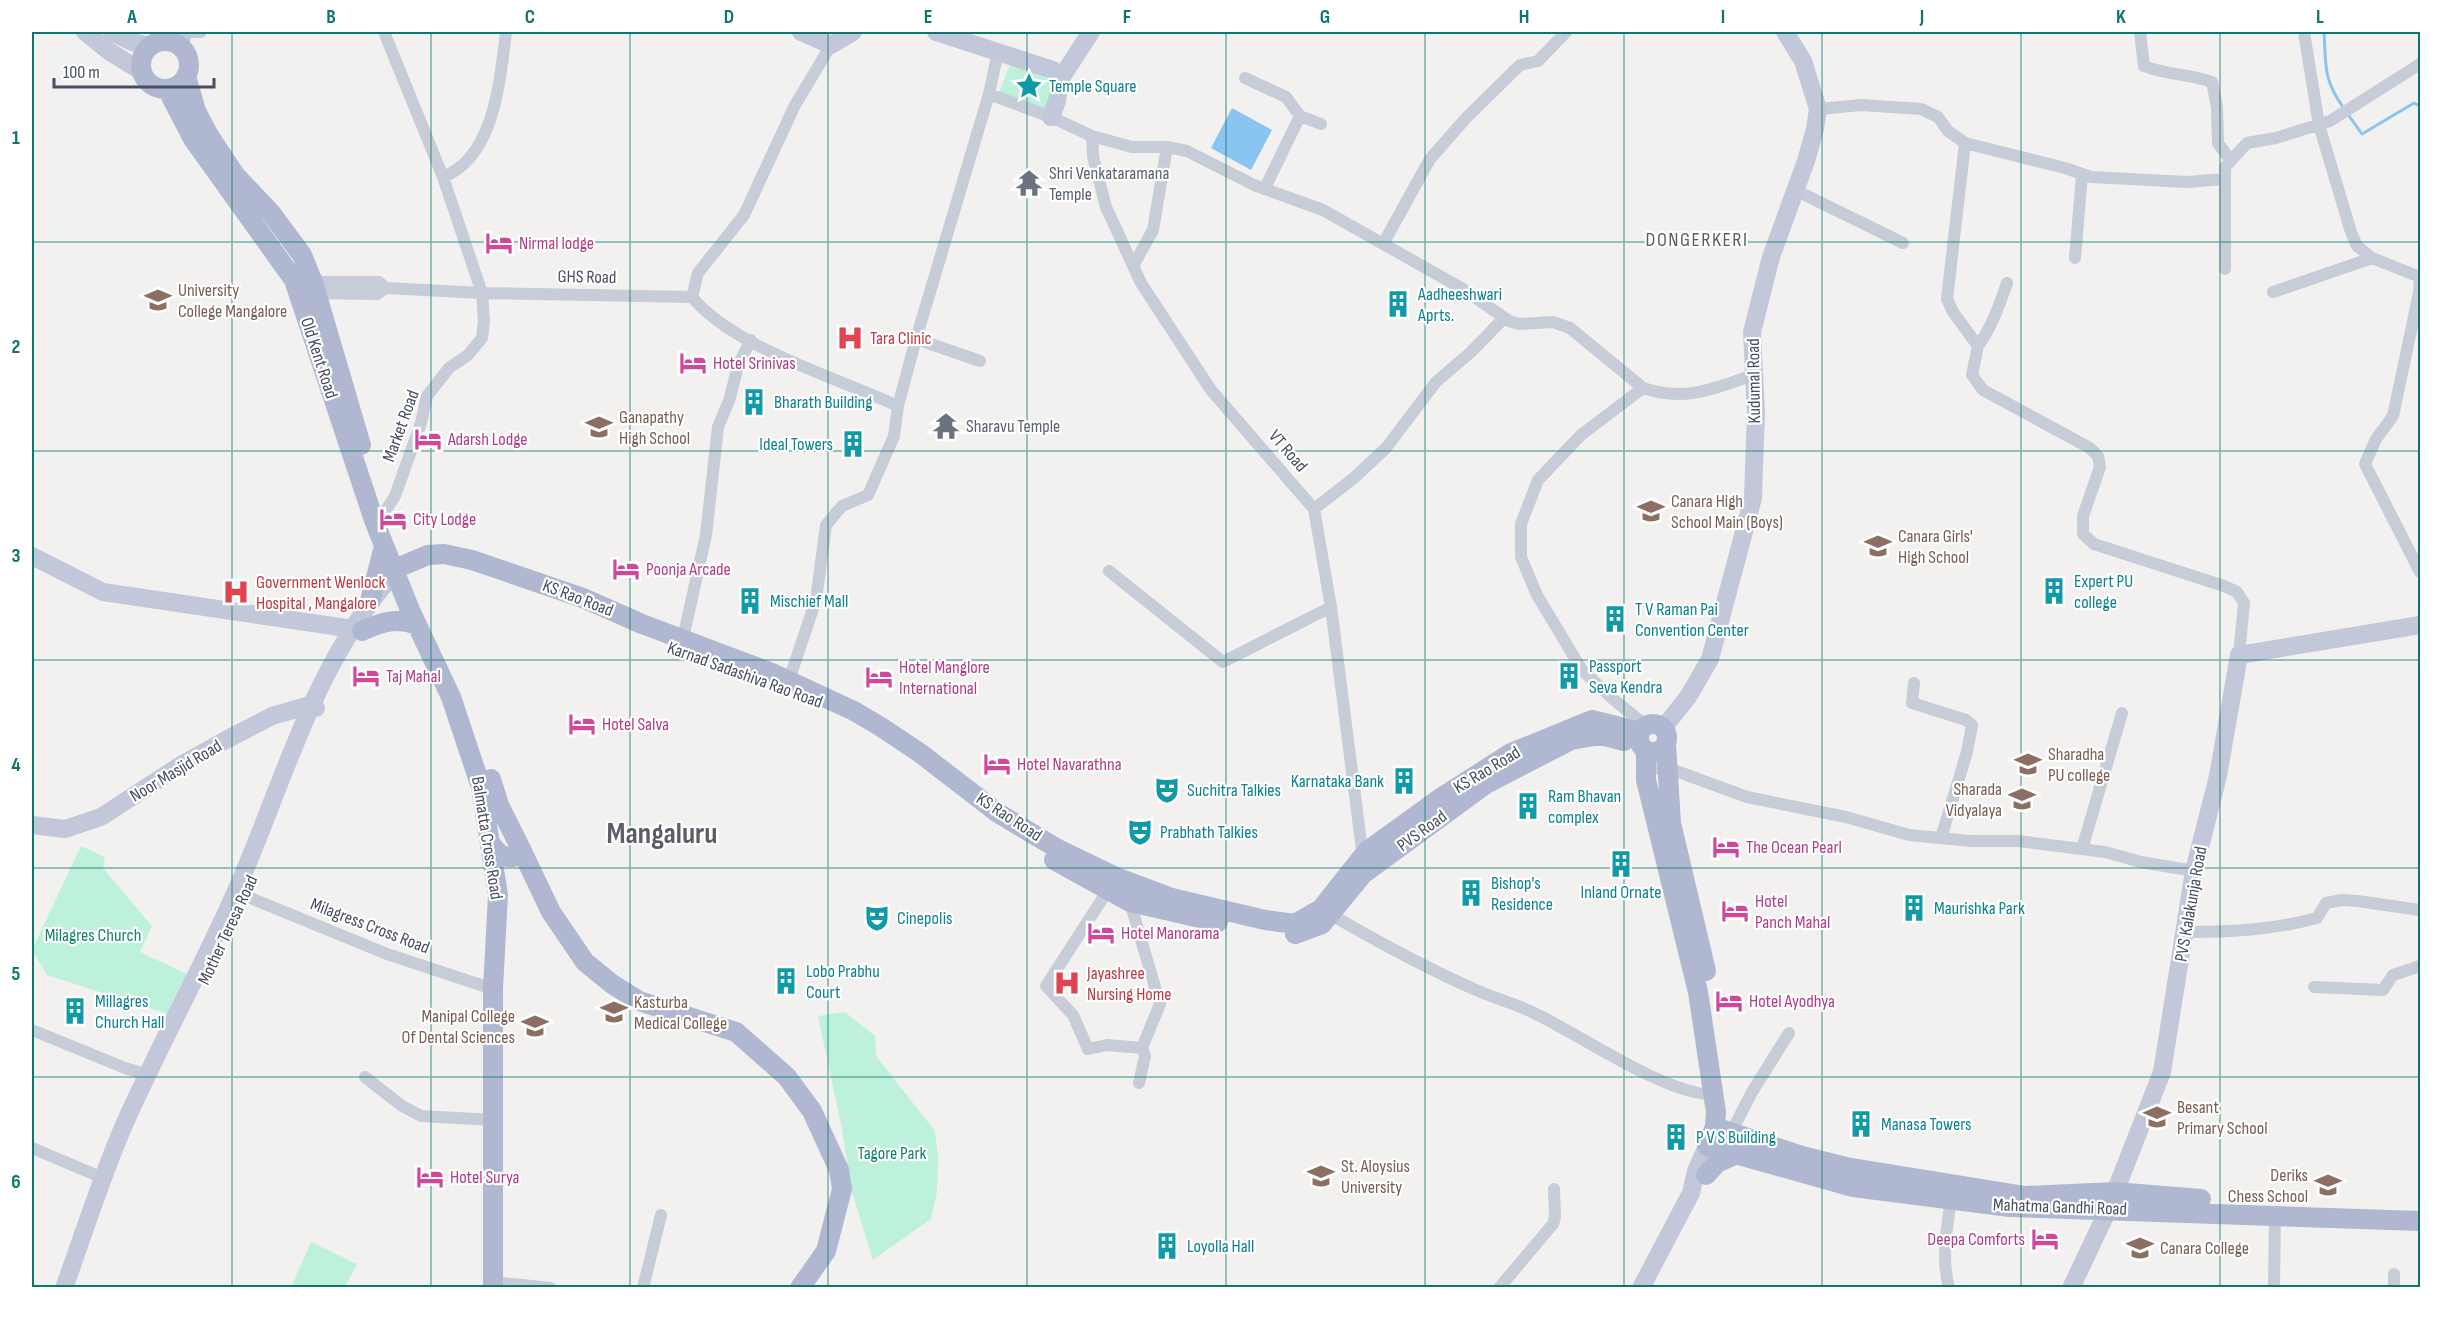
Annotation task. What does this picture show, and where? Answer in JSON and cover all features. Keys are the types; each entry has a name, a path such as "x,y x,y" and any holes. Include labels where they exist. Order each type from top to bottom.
{"main road":[{"path":"175,36 189,60 186,76 182,82 167,89 153,87 141,71 141,57 175,36"},
{"path":"186,76 196,111 208,134 235,175 271,213 302,255 309,290 402,574 456,685 509,827 551,912 585,962 612,984 639,1001 736,1032 787,1077 812,1111 839,1170 842,1189 826,1251 800,1287"},
{"name":"Old Kent Road","path":"167,89 193,138 294,280 309,290 327,382 384,546 402,574"},
{"path":"370,601 384,546"},
{"name":"Karnad Sadashiva Rao Road","path":"402,574 440,564 490,576 681,646 829,706 894,746 993,820 1059,863 1108,890 1133,893 1278,933 1298,935 1326,919"},
{"name":"Balmatta Cross Road","path":"402,574 417,625 452,697 482,787 498,895 493,989 493,1285"},
{"path":"356,630 392,620 417,625"},
{"name":"KS Rao Road","path":"681,646 789,680 854,711 920,753 998,813 1058,849 1116,877 1133,893 1184,900 1265,920 1295,924 1321,909 1365,863"},
{"name":"PVS Road","path":"1326,919 1365,863 1486,784 1571,740 1600,735 1649,742"},
{"path":"1649,742 1668,768 1671,823 1711,998 1716,1112 1728,1135 1717,1163 1706,1175"},
{"path":"1649,742 1646,780 1698,992 1716,1082"},
{"path":"491,844 507,858 517,854 519,845"},
{"path":"498,895 500,880 507,871 515,866 531,868"},
{"name":"Mahatma Gandhi Road","path":"1728,1135 1846,1167 2025,1196 2275,1214 2421,1221"},
{"name":"Mahatma Gandhi Road","path":"1728,1135 1853,1187 2010,1207 2184,1199 2319,1203 2383,1210 2421,1208"}],"street":[{"path":"85,32 110,52 141,71"},
{"path":"112,32 132,42 175,36"},
{"name":"Market Road","path":"383,515 395,495 421,423 427,396 449,368 468,355 482,338 484,321 482,293 443,177 384,32"},
{"path":"443,177 456,173 475,154 489,124 499,84 506,32"},
{"path":"801,32 831,45"},
{"path":"853,32 831,45 795,105 744,216 698,273 692,297 700,307 733,332 796,363 898,406"},
{"path":"936,32 1053,70 1061,78"},
{"path":"1051,117 1057,101 1061,78 1091,32"},
{"name":"Kudumal Road","path":"1649,742 1688,698 1710,659 1753,498 1756,412 1752,332 1771,257 1815,129 1818,109 1803,61 1785,32"},
{"path":"2140,32 2144,66 2156,71 2201,78 2212,82 2217,107 2218,143 2231,160"},
{"path":"2304,32 2350,232 2357,246 2372,258 2420,278 2420,293 2393,416 2376,440 2364,464 2421,572"},
{"path":"1383,244 1430,159 1467,117 1520,66 1538,61 1560,33"},
{"path":"789,680 816,600 826,525 842,506 868,495 894,436 898,406 916,339 989,94 998,52"},
{"path":"2225,269 2225,167 2247,143 2276,138 2325,123 2421,64"},
{"path":"1245,78 1286,97 1300,116 1321,124"},
{"path":"989,94 1051,117 1092,136 1132,147 1167,147 1187,151 1265,188 1323,210 1463,289 1504,318 1520,324 1553,322 1570,328 1643,388 1660,394 1700,393 1753,375"},
{"path":"1818,109 1861,105 1921,109 1938,117 1948,131 1965,143 2104,179 2187,182 2224,179"},
{"path":"1265,188 1300,116"},
{"name":"VT Road","path":"1092,136 1093,156 1106,207 1141,283 1211,390 1314,509"},
{"path":"1965,143 1947,299 1953,312 1978,346 1988,333 2007,283"},
{"path":"1133,266 1153,230 1167,147"},
{"path":"2075,258 2082,175"},
{"path":"1795,190 1903,243"},
{"path":"2273,292 2372,258"},
{"name":"GHS Road","path":"309,290 379,282 386,288 482,293 692,297"},
{"path":"1365,863 1330,607 1314,509 1355,477 1386,448 1436,382 1471,352 1504,318"},
{"path":"916,339 980,361"},
{"path":"681,646 706,535 718,427 730,398 738,365 751,340"},
{"name":"PVS Kalakunja Road","path":"1978,346 1972,375 1983,390 2090,448 2098,456 2100,467 2083,516 2083,534 2094,544 2224,586 2237,592 2244,603 2239,655 2218,777 2194,871 2162,1072 2111,1201 2071,1287"},
{"path":"1643,388 1581,435 1538,480 1521,524 1521,557 1537,595 1582,670 1613,699 1649,742"},
{"path":"32,556 103,592 356,630"},
{"path":"1109,571 1223,662 1330,607"},
{"path":"64,1287 103,1178 148,1075 241,894 315,707 370,601 402,574"},
{"path":"356,630 402,574"},
{"path":"2239,655 2421,625"},
{"path":"1914,683 1912,703 1966,720 1972,725 1967,752 1941,838"},
{"name":"Noor Masjid Road","path":"32,825 65,829 101,817 181,765 222,742 272,717 315,707"},
{"path":"2082,849 2122,713"},
{"path":"1668,768 1747,797 1846,817 1909,835 2018,841 2082,849 2194,871"},
{"path":"1108,890 1046,986 1073,1015 1088,1049 1107,1045 1142,1048"},
{"path":"1133,893 1160,1004 1142,1048 1145,1056 1139,1083"},
{"name":"Milagress Cross Road","path":"241,894 387,954 493,989"},
{"name":"Mother Teresa Road","path":"76,1287 133,1134 241,894"},
{"path":"2185,932 2240,932 2278,926 2317,918 2326,903 2342,900 2421,910"},
{"path":"1326,919 1476,990 1534,1013 1651,1076 1698,1094 1716,1082"},
{"path":"2314,987 2383,990 2393,975 2421,966"},
{"path":"32,1030 148,1075"},
{"path":"1691,1193 1696,1171 1728,1135 1789,1033"},
{"path":"365,1077 402,1106 421,1116 494,1120"},
{"path":"32,1148 103,1178"},
{"path":"1641,1287 1691,1193 1706,1175"},
{"path":"1499,1287 1553,1224 1556,1217 1554,1189"},
{"path":"1949,1287 1945,1244 1951,1199"},
{"path":"2274,1287 2275,1214"},
{"path":"643,1287 661,1215"},
{"path":"2394,1274 2394,1287"},
{"path":"493,1285 551,1287"}],"green space":[{"name":"Temple Square","path":"1012,60 1060,79 1047,111 999,92"},
{"name":"Milagres Church","path":"81,846 105,857 103,868 152,926 140,952 187,974 168,1014 47,975 32,950"},
{"name":"Tagore Park","path":"845,1012 875,1036 876,1056 935,1131 938,1156 937,1192 931,1219 873,1260 852,1192 841,1124 818,1016"},
{"path":"311,1242 357,1264 345,1287 291,1287"}],"water":[{"path":"1232,108 1272,130 1251,170 1211,148"}],"waterway":[{"path":"2324,32 2329,80 2343,107"},
{"path":"2347,113 2362,134 2414,103 2420,106"}],"place":[{"name":"Temple Square","path":"1029,86"},
{"name":"Shri Venkataramana Temple","path":"1029,183"},
{"name":"Nirmal lodge","path":"499,243"},
{"name":"University College Mangalore","path":"158,300"},
{"name":"Aadheeshwari Aprts.","path":"1398,304"},
{"name":"Tara Clinic","path":"850,338"},
{"name":"Hotel Srinivas","path":"693,363"},
{"name":"Bharath Building","path":"754,402"},
{"name":"Sharavu Temple","path":"946,426"},
{"name":"Ganapathy High School","path":"599,427"},
{"name":"Adarsh Lodge","path":"428,439"},
{"name":"Ideal Towers","path":"853,444"},
{"name":"Canara High School Main (Boys)","path":"1651,511"},
{"name":"City Lodge","path":"393,519"},
{"name":"Canara Girls' High School","path":"1878,546"},
{"name":"Poonja Arcade","path":"626,569"},
{"name":"Expert PU college","path":"2054,591"},
{"name":"Government Wenlock Hospital , Mangalore","path":"236,592"},
{"name":"Mischief Mall","path":"750,601"},
{"name":"T V Raman Pai Convention Center","path":"1615,619"},
{"name":"Taj Mahal","path":"366,676"},
{"name":"Passport Seva Kendra","path":"1569,676"},
{"name":"Hotel Manglore International","path":"879,677"},
{"name":"Hotel Salva","path":"582,724"},
{"name":"Hotel Navarathna","path":"997,764"},
{"name":"Sharadha PU college","path":"2028,764"},
{"name":"Karnataka Bank","path":"1404,781"},
{"name":"Suchitra Talkies","path":"1167,790"},
{"name":"Sharada Vidyalaya","path":"2022,799"},
{"name":"Ram Bhavan complex","path":"1528,806"},
{"name":"Prabhath Talkies","path":"1140,832"},
{"name":"The Ocean Pearl","path":"1726,847"},
{"name":"Inland Ornate","path":"1621,864"},
{"name":"Bishop's Residence","path":"1471,893"},
{"name":"Maurishka Park","path":"1914,908"},
{"name":"Hotel Panch Mahal","path":"1735,911"},
{"name":"Cinepolis","path":"877,918"},
{"name":"Hotel Manorama","path":"1101,933"},
{"name":"Lobo Prabhu Court","path":"786,981"},
{"name":"Jayashree Nursing Home","path":"1067,983"},
{"name":"Hotel Ayodhya","path":"1729,1001"},
{"name":"Millagres Church Hall","path":"75,1011"},
{"name":"Kasturba Medical College","path":"614,1012"},
{"name":"Manipal College Of Dental Sciences","path":"535,1026"},
{"name":"Besant Primary School","path":"2157,1117"},
{"name":"Manasa Towers","path":"1861,1124"},
{"name":"P V S Building","path":"1676,1137"},
{"name":"St. Aloysius University","path":"1321,1176"},
{"name":"Hotel Surya","path":"430,1177"},
{"name":"Deriks Chess School","path":"2328,1185"},
{"name":"Deepa Comforts","path":"2045,1239"},
{"name":"Loyolla Hall","path":"1167,1246"},
{"name":"Canara College","path":"2140,1248"}],"district":[{"name":"DONGERKERI","path":"1697,240"},
{"name":"Mangaluru","path":"662,834"}]}
